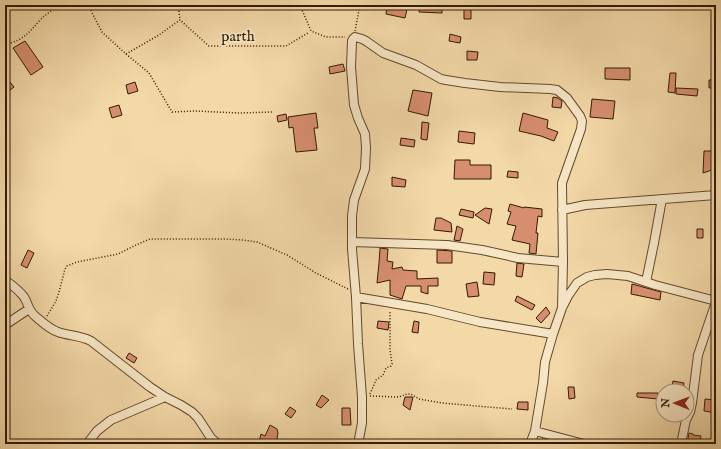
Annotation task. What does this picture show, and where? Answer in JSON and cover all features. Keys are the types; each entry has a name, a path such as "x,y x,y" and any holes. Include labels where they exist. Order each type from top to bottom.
{"street":[{"path":"358,444 362,423 362,397 352,242 353,208 356,194 365,169 366,159 365,134 356,114 354,98 352,67 352,41 354,37 358,37 366,41 383,53 416,65 441,79 465,83 550,89 556,90 567,98 580,116 582,125 562,183 562,308"},
{"path":"562,210 585,205 716,195"},
{"path":"646,282 662,199"},
{"path":"352,242 447,246 482,250 518,258 563,262"},
{"path":"530,444 535,431 545,362 562,308 577,283 591,276 607,274 628,276 716,302 698,355 692,403 686,420 681,444"},
{"path":"5,280 24,297 29,309 44,323 56,331 83,337 91,341 150,387 192,412 198,418 211,438 218,444"},
{"path":"562,281 577,283"},
{"path":"356,294 390,303 480,322 553,334"},
{"path":"5,325 29,309"},
{"path":"87,444 97,430 111,420 165,397"},
{"path":"535,431 584,444"}],"path":[{"path":"5,44 20,39 26,35 41,19 58,5"},
{"path":"88,5 102,32 149,73 172,112 195,110 239,113 272,112"},
{"path":"126,54 159,35 180,20 178,5"},
{"path":"300,5 311,31 326,37 354,37 360,5"},
{"name":"parth","path":"180,20 209,46 286,46 308,33"},
{"path":"44,323 60,292 62,276 67,266 77,262 118,254 150,239 224,239 257,242 286,255 356,294"},
{"path":"390,303 390,350 392,364 386,368 383,375 376,380 369,396 397,397 411,394 419,399 442,403 512,409"}],"building":[{"path":"387,5 408,5 405,18 386,14"},
{"path":"420,5 442,5 442,13 419,12"},
{"path":"464,5 471,5 471,19 464,19"},
{"path":"450,34 461,37 460,43 449,41"},
{"path":"25,41 43,67 31,75 13,48"},
{"path":"467,51 478,52 477,60 467,60"},
{"path":"343,64 345,71 330,74 329,67"},
{"path":"605,68 630,68 630,80 605,79"},
{"path":"670,73 676,73 675,93 668,92"},
{"path":"5,76 14,87 5,94"},
{"path":"709,80 716,80 716,87 709,88"},
{"path":"135,82 138,91 128,94 126,85"},
{"path":"676,88 698,89 697,96 676,94"},
{"path":"413,90 432,93 428,116 408,111"},
{"path":"553,97 562,101 561,108 552,107"},
{"path":"592,99 615,101 613,119 590,117"},
{"path":"119,105 122,115 112,118 109,108"},
{"path":"316,113 318,128 314,128 317,150 296,152 293,127 289,128 288,117"},
{"path":"523,113 548,120 547,128 558,132 554,141 541,136 519,131"},
{"path":"286,114 287,120 278,122 277,116"},
{"path":"422,122 429,123 427,140 421,139"},
{"path":"459,131 475,133 474,144 458,142"},
{"path":"401,138 415,140 414,147 400,145"},
{"path":"704,151 716,151 716,171 712,170 703,173"},
{"path":"455,160 470,160 470,165 491,165 491,179 454,179"},
{"path":"508,171 518,172 518,178 507,177"},
{"path":"392,177 406,180 405,187 392,186"},
{"path":"510,204 524,208 542,209 542,217 538,216 536,254 529,253 530,244 512,240 516,226 507,224 511,212 508,211"},
{"path":"485,208 492,209 489,224 475,215"},
{"path":"461,209 474,212 473,218 459,215"},
{"path":"436,218 441,218 451,223 452,232 434,230"},
{"path":"457,226 463,229 460,241 454,240"},
{"path":"697,229 703,229 703,238 697,238"},
{"path":"380,248 388,249 387,261 393,262 392,269 402,267 403,270 417,271 417,279 438,278 438,286 428,286 428,294 421,292 421,286 406,286 402,299 390,295 390,280 377,283"},
{"path":"28,250 34,253 27,268 21,265"},
{"path":"437,250 452,251 452,263 437,263"},
{"path":"517,263 524,264 522,277 516,276"},
{"path":"484,272 495,273 494,285 483,284"},
{"path":"477,282 479,296 468,297 466,284"},
{"path":"632,284 661,292 660,300 631,294"},
{"path":"517,296 535,305 532,310 515,301"},
{"path":"546,307 550,313 541,323 536,318"},
{"path":"378,321 389,322 388,330 377,328"},
{"path":"414,321 419,322 418,333 412,332"},
{"path":"129,353 137,358 134,363 126,358"},
{"path":"673,381 684,383 673,383"},
{"path":"568,387 574,387 575,398 569,399"},
{"path":"637,393 655,393 655,399 637,397"},
{"path":"322,395 329,400 321,408 316,405"},
{"path":"405,397 413,397 410,410 403,405"},
{"path":"705,399 716,400 716,413 704,411"},
{"path":"518,402 528,402 528,410 517,409"},
{"path":"290,407 296,411 291,418 285,414"},
{"path":"342,408 350,408 351,425 342,425"},
{"path":"270,425 277,429 278,433 276,444 259,442 261,434 265,436"},
{"path":"689,433 701,436 700,444 687,444"}]}
